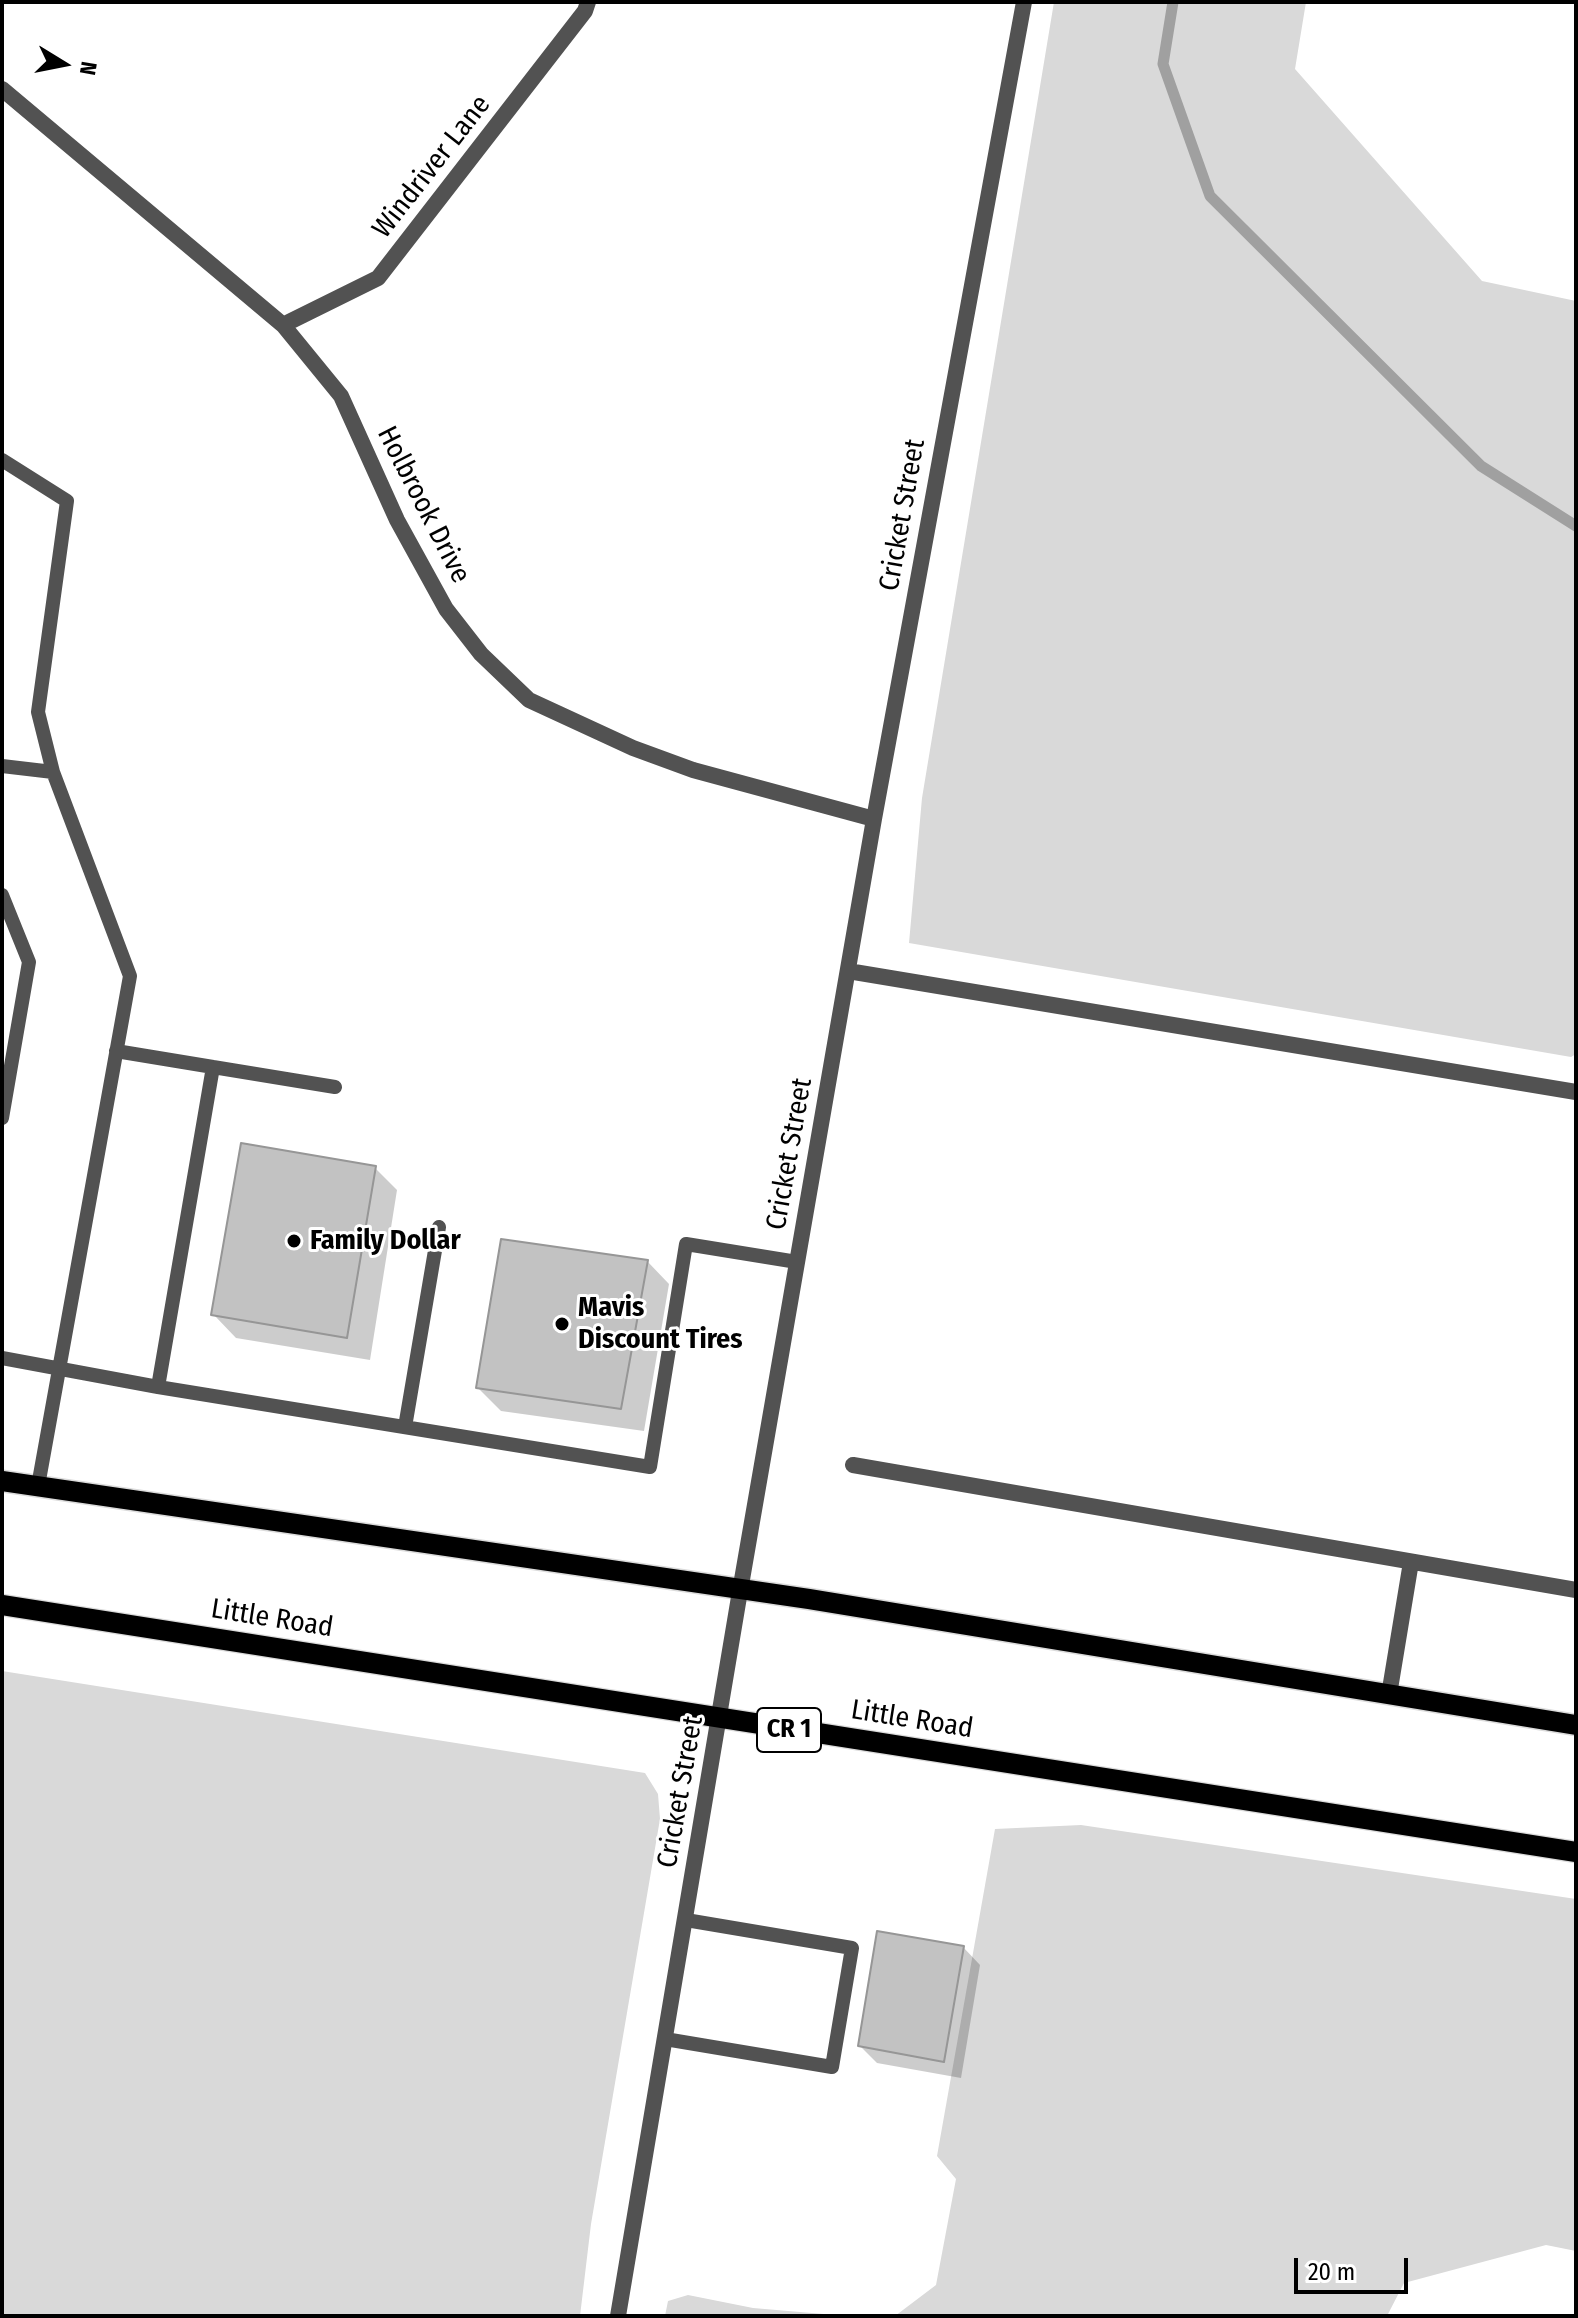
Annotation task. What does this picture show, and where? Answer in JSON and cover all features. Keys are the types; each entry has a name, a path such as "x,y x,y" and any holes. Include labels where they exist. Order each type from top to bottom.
{"main road":[{"path":"2,1481 674,1578 1576,1725"},
{"name":"Little Road","path":"2,1605 1576,1852"}],"street":[{"name":"Windriver Lane","path":"283,325 378,278 585,11 588,2"},
{"name":"Cricket Street","path":"618,2316 874,819 1024,2"},
{"name":"Holbrook Drive","path":"2,89 283,325 341,396 397,520 446,609 481,654 529,700 633,748 693,770 874,819"},
{"path":"848,971 1576,1092"},
{"path":"853,1465 1576,1590"},
{"path":"1389,1695 1411,1562"}],"lane":[{"path":"2,460 67,501 38,712 53,772 130,976 38,1486"},
{"path":"2,766 53,772"},
{"path":"2,895 29,962 7,1056 2,1118"},
{"path":"116,1051 335,1087"},
{"path":"158,1387 213,1067"},
{"path":"405,1427 439,1227"},
{"path":"2,1358 158,1387 650,1467 686,1244 797,1262"},
{"path":"665,2039 832,2067 852,1948 686,1920"}],"shaded area":[{"path":"1054,2 1306,2 1295,69 1482,281 1576,301 1576,1054 1571,1057 909,943 922,798"},
{"path":"2,1671 645,1773 658,1794 660,1819 591,2224 580,2316 2,2316"},
{"path":"1081,1825 1576,1899 1576,2251 1546,2245 1404,2283 1387,2316 895,2316 936,2285 956,2179 937,2156 995,1829"},
{"path":"688,2295 753,2308 847,2316 665,2316 668,2301"}],"building":[{"name":"Family Dollar","path":"241,1143 376,1166 347,1338 211,1315"},
{"name":"Mavis Discount Tires","path":"501,1239 648,1260 621,1409 476,1388"},
{"path":"877,1931 964,1946 944,2062 858,2046"}],"waterway":[{"path":"1173,2 1163,64 1210,196 1481,466 1576,526"}],"place":[{"name":"Family Dollar","path":"294,1241"},
{"name":"Mavis Discount Tires","path":"562,1324"}]}
